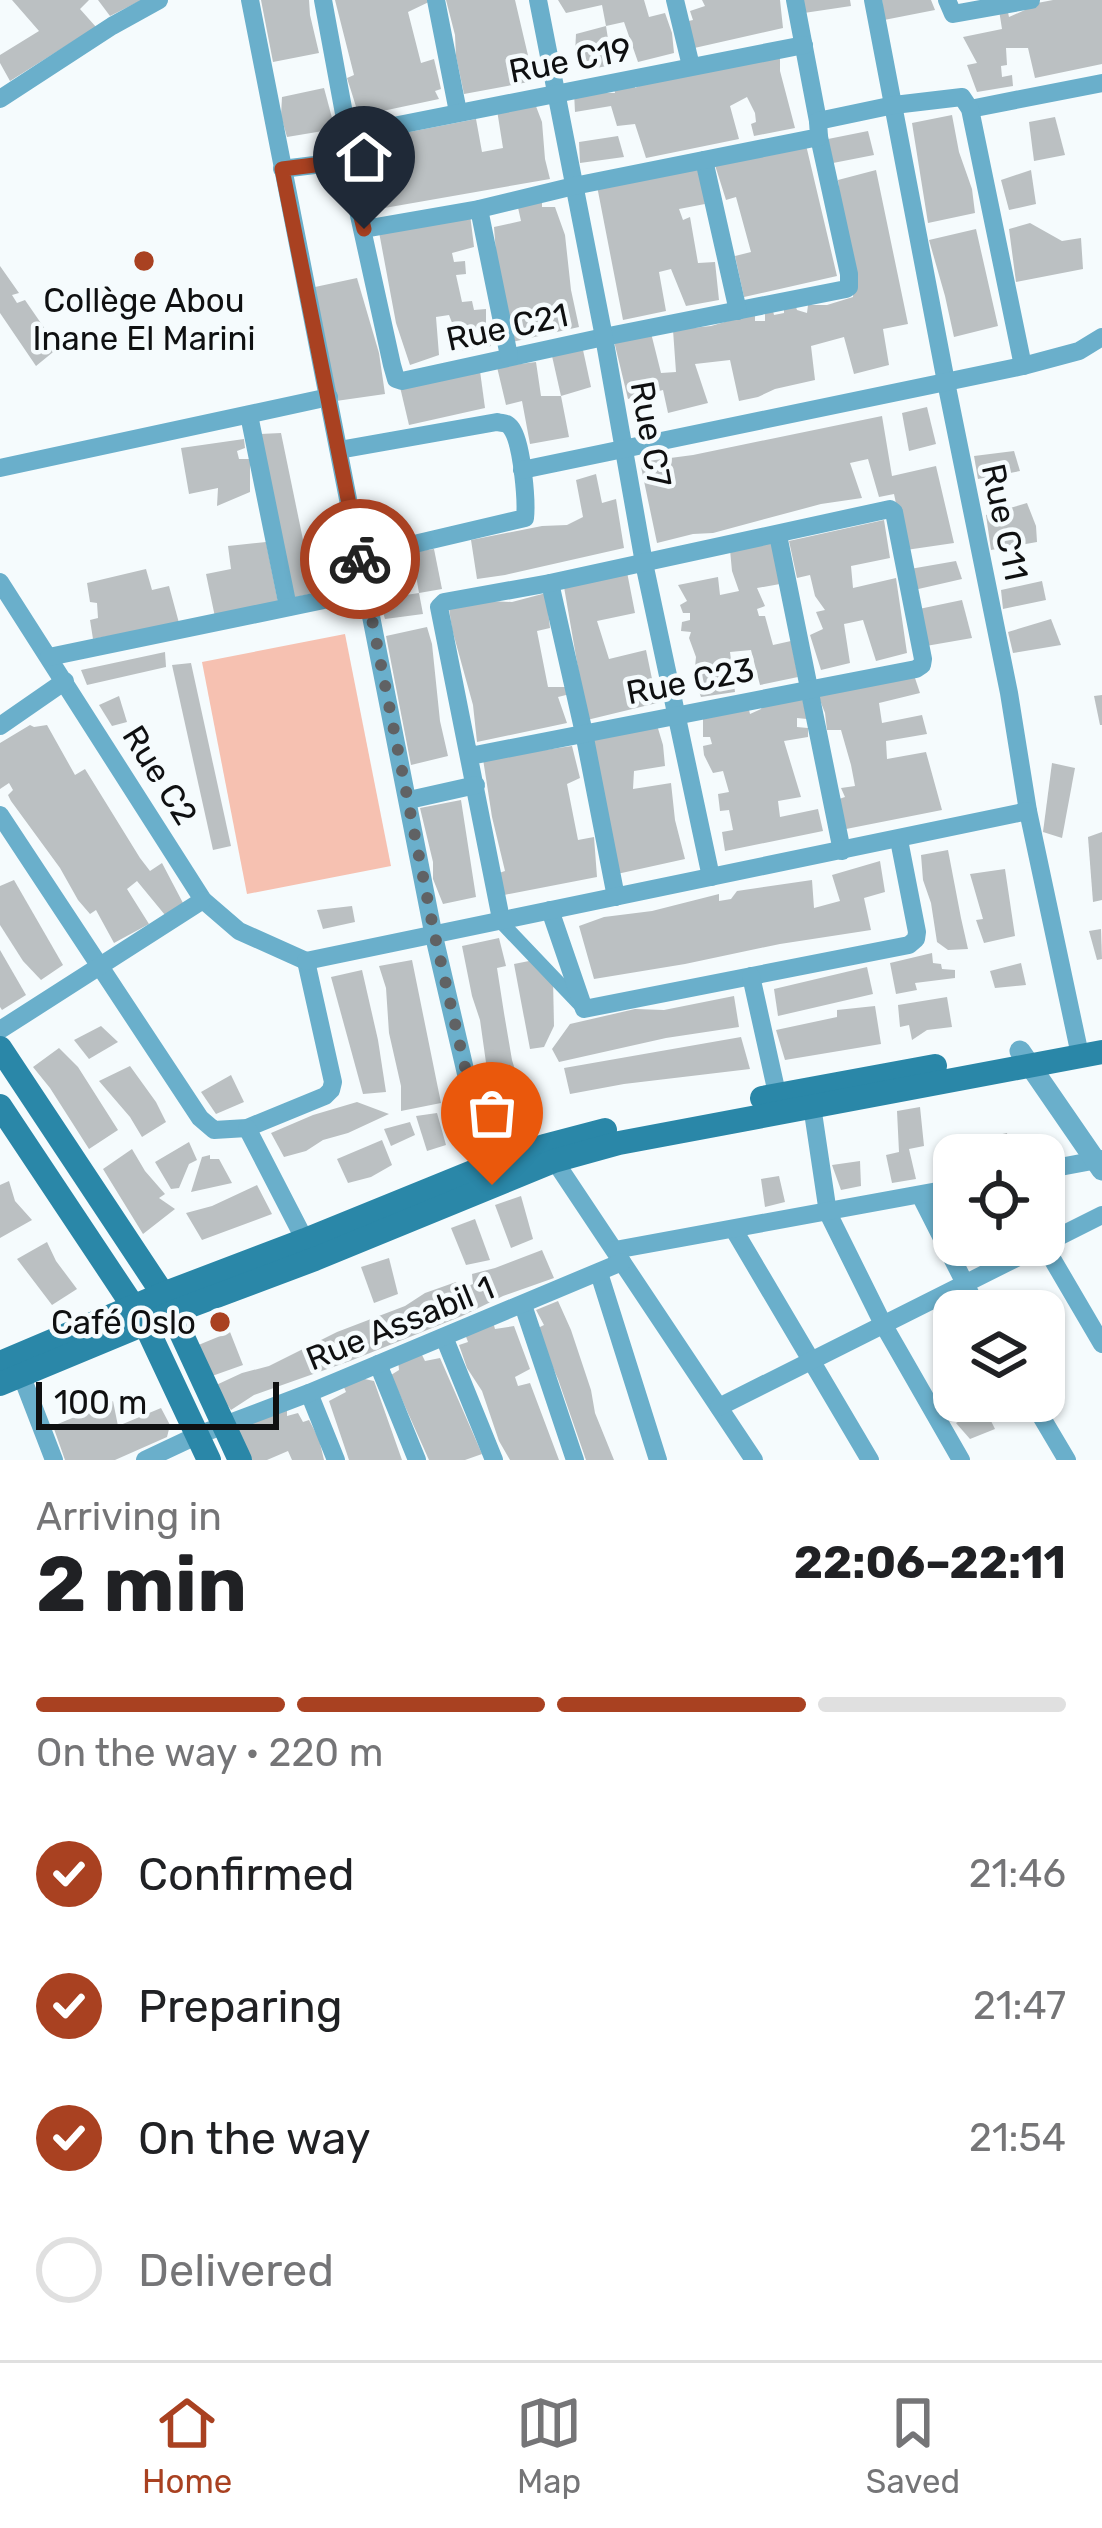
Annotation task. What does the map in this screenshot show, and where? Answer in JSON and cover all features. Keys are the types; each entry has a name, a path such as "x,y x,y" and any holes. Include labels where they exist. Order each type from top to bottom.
{"main road":[{"path":"7,1375 167,1303 549,1153 779,1103 1086,1049 1102,1035"},
{"path":"4,1063 167,1303 240,1460"},
{"path":"0,1106 139,1316 209,1460"}],"street":[{"path":"0,99 159,0"},
{"path":"250,0 434,932 490,1176"},
{"name":"Rue C21","path":"323,0 348,135 347,161 396,379 401,381 849,287 819,129"},
{"path":"436,0 458,112"},
{"name":"Rue C7","path":"538,0 644,563 711,877"},
{"path":"676,0 691,66"},
{"path":"795,0 819,129"},
{"name":"Rue C11","path":"873,0 1028,811 1086,1049"},
{"path":"950,7 1031,0"},
{"name":"Rue C19","path":"348,135 804,45"},
{"path":"970,109 1102,82"},
{"path":"364,229 704,160 894,105 962,97 970,109 1022,366"},
{"path":"704,160 738,310"},
{"path":"282,169 347,161"},
{"path":"478,209 509,356"},
{"path":"522,470 1022,366 1079,351 1102,337"},
{"path":"0,468 329,397"},
{"path":"249,416 288,607"},
{"path":"339,450 496,422 513,431 522,470 524,518 359,556"},
{"name":"Rue C23","path":"470,757 922,665 893,510 778,536"},
{"path":"584,1009 500,919 439,607 444,602 778,536 842,851"},
{"name":"Rue C2","path":"0,582 203,900 239,932 305,961"},
{"path":"550,583 616,897"},
{"path":"49,657 367,591"},
{"path":"0,726 65,681"},
{"path":"409,800 476,785"},
{"path":"0,815 200,1118 214,1130 248,1128 332,1090 305,961 1028,811"},
{"path":"584,1009 909,945 917,932 899,840"},
{"path":"0,1030 203,900"},
{"path":"550,910 584,1009"},
{"path":"751,976 779,1103"},
{"path":"1025,1058 1100,1163 1065,1167"},
{"path":"811,1097 828,1213 883,1324 961,1460"},
{"path":"248,1128 310,1250"},
{"path":"549,1153 754,1460"},
{"name":"Rue Assabil 1","path":"146,1460 599,1274 619,1256 933,1192"},
{"path":"920,1195 966,1290"},
{"path":"1065,1234 1102,1215"},
{"path":"734,1230 870,1460"},
{"path":"719,1407 1003,1266"},
{"path":"1056,1266 1102,1344"},
{"path":"599,1274 658,1460"},
{"path":"523,1305 574,1460"},
{"path":"444,1337 494,1460"},
{"path":"378,1364 417,1460"},
{"path":"7,1375 55,1460"},
{"path":"309,1394 336,1460"},
{"path":"1044,1422 1067,1460"}],"shaded area":[{"path":"345,634 391,866 247,894 202,662"}],"building":[{"path":"12,0 89,0 80,9 96,27 10,81 0,55 39,31"},
{"path":"98,0 142,0 110,16"},
{"path":"261,0 309,0 319,53 273,62"},
{"path":"335,0 433,0 408,12 421,63 434,59 439,99 359,116 347,78 354,75"},
{"path":"446,0 515,0 534,81 464,94"},
{"path":"558,0 644,0 649,17 665,13 674,53 638,62 624,22 606,26 602,5 566,13"},
{"path":"702,0 780,0 783,28 690,49 684,22 693,20 690,11 705,6"},
{"path":"801,0 850,0 851,6 804,13"},
{"path":"882,0 931,0 935,10 884,20"},
{"path":"1102,0 1102,64 1035,78 1028,48 1006,48 1002,77 1012,75 1013,86 977,92 967,65 977,63 963,37 1002,29 999,10 1007,8 1009,17 1027,5"},
{"path":"606,26 612,65 581,71 575,54 576,34"},
{"path":"780,52 780,71 795,128 754,136 755,113 747,97 730,106 739,139 646,158 635,124 617,126 611,106 575,112 574,92 615,93 613,84 636,78 635,88 659,76"},
{"path":"324,88 335,129 287,137 282,97"},
{"path":"534,101 542,122 550,179 373,210 362,166 369,164 368,155 358,145 363,141 476,119 482,152 503,148 497,110"},
{"path":"952,115 975,213 928,223 912,123"},
{"path":"1055,117 1065,155 1034,161 1029,122"},
{"path":"868,131 874,155 833,163 828,139"},
{"path":"618,136 624,157 580,163 579,142"},
{"path":"806,145 837,276 744,297 735,256 751,252 736,197 726,200 714,162"},
{"path":"699,169 705,204 679,209 683,220 690,217 698,263 715,262 719,300 686,306 671,269 659,272 666,311 623,320 597,186"},
{"path":"876,170 908,324 883,329 889,365 854,374 844,337 811,346 815,380 758,397 739,401 730,360 695,364 708,403 668,413 663,390 628,399 614,341 651,333 661,373 676,372 673,330 711,326 755,313 755,321 765,321 765,311 784,313 784,305 795,304 807,313 808,305 853,297 838,180"},
{"path":"1031,170 1036,204 1009,210 1001,180"},
{"path":"542,198 542,207 555,207 565,235 579,327 512,342 494,227 521,221 517,203"},
{"path":"470,214 474,247 452,253 454,262 465,261 466,274 456,275 462,302 472,301 474,310 486,309 491,346 463,351 449,315 436,317 439,355 410,365 396,323 379,232"},
{"path":"1030,223 1062,241 1081,238 1083,269 1016,282 1009,229"},
{"path":"976,229 998,326 954,337 929,240"},
{"path":"0,266 19,293 12,295 17,303 25,300 58,348 36,366 0,313"},
{"path":"357,278 379,353 385,394 336,401 315,287"},
{"path":"583,350 591,387 561,396 552,356"},
{"path":"536,362 541,396 561,396 569,437 530,444 522,401 506,405 497,367"},
{"path":"480,371 485,408 409,425 400,387"},
{"path":"927,407 936,444 909,451 902,413"},
{"path":"882,416 892,476 936,466 954,543 906,550 894,494 879,497 868,459 850,463 862,498 657,543 640,462"},
{"path":"281,433 314,593 292,598 260,434"},
{"path":"244,439 245,448 237,451 239,459 250,459 250,492 217,506 218,488 189,494 181,448"},
{"path":"1014,451 1020,471 978,479 974,456"},
{"path":"596,474 602,503 616,499 624,548 477,579 471,540 567,525 583,517 576,480"},
{"path":"1027,503 1037,542 991,550 986,515"},
{"path":"884,520 890,558 851,566 853,588 896,578 907,653 876,661 863,620 844,624 850,663 821,670 810,635 823,629 816,612 825,610 815,596 810,575 797,578 789,541"},
{"path":"266,542 278,602 215,617 206,574 231,569 228,546"},
{"path":"773,543 780,584 757,588 765,606 757,609 759,616 765,616 773,645 791,641 798,677 760,685 751,650 730,652 735,692 701,697 694,678 691,632 681,631 690,613 683,613 680,605 687,601 678,585 718,577 720,595 739,591 730,550"},
{"path":"434,549 442,589 419,593 412,552"},
{"path":"956,561 962,579 914,590 910,569"},
{"path":"146,569 152,590 169,586 179,623 93,639 90,620 98,618 97,603 90,602 87,583"},
{"path":"627,572 635,613 597,621 609,659 646,650 657,703 587,720 564,587"},
{"path":"1042,581 1046,600 1003,609 1001,590"},
{"path":"419,593 423,614 385,619 379,599"},
{"path":"546,593 550,628 537,631 548,687 567,687 570,694 558,697 567,723 477,742 473,705 449,608 512,602"},
{"path":"962,600 972,638 926,646 919,609"},
{"path":"1051,619 1061,645 1013,653 1008,632"},
{"path":"427,627 448,756 411,765 386,636"},
{"path":"165,652 166,667 87,685 81,670"},
{"path":"191,663 231,846 213,850 172,665"},
{"path":"914,675 920,693 879,703 882,723 922,715 927,734 886,741 887,759 926,752 942,810 846,829 839,799 845,797 841,788 855,786 851,765 841,730 827,730 816,690"},
{"path":"1102,695 1102,725 1100,725 1094,696"},
{"path":"119,696 127,722 112,726 99,705"},
{"path":"802,697 807,719 797,718 797,727 808,728 808,737 784,741 801,797 778,801 780,817 818,809 823,831 725,851 722,832 733,830 729,810 720,811 718,794 729,792 723,771 713,773 704,755 703,746 712,744 710,737 703,737 703,719 748,706 750,714 764,702"},
{"path":"30,725 47,725 75,775 85,769 140,858 150,871 162,863 183,903 165,915 137,881 127,889 149,924 114,943 96,910 90,914 78,900 11,801 9,783 0,789 0,743"},
{"path":"657,725 665,766 634,771 633,789 671,783 685,859 617,874 591,739"},
{"path":"572,746 580,778 567,784 578,840 594,837 597,877 504,895 499,873 505,871 483,759"},
{"path":"1052,763 1075,768 1062,838 1043,832"},
{"path":"461,800 476,897 443,904 433,879 420,808"},
{"path":"1102,832 1102,900 1093,902 1088,837"},
{"path":"948,850 968,949 948,950 937,942 923,880 921,855"},
{"path":"880,861 885,892 864,898 871,930 594,979 579,926 719,894 719,901 731,899 737,891 812,880 814,908 840,901 832,875"},
{"path":"1005,869 1015,936 984,943 976,920 983,919 970,874"},
{"path":"14,880 63,965 41,980 0,925 0,886"},
{"path":"352,906 355,922 323,929 317,910"},
{"path":"1101,929 1102,959 1097,960 1089,931"},
{"path":"499,938 506,966 497,968 504,1013 528,1112 499,1122 462,946"},
{"path":"0,950 26,995 2,1010 0,1007"},
{"path":"932,953 933,963 955,970 955,978 915,983 917,990 896,994 890,963"},
{"path":"412,960 441,1103 401,1111 401,1086 379,966"},
{"path":"534,960 553,979 554,1026 544,1047 530,1049 514,964"},
{"path":"1021,963 1026,985 995,988 990,971"},
{"path":"867,967 873,994 778,1016 774,989"},
{"path":"362,970 386,1092 363,1094 331,977"},
{"path":"734,996 739,1027 559,1062 552,1049 570,1024 635,1009 664,1010"},
{"path":"947,997 952,1027 927,1030 912,1040 909,1025 900,1027 898,1005"},
{"path":"875,1006 881,1044 785,1060 776,1030 837,1017 837,1010"},
{"path":"101,1026 118,1042 89,1059 74,1040"},
{"path":"741,1037 750,1069 570,1094 564,1068"},
{"path":"59,1048 78,1067 118,1130 89,1149 33,1067"},
{"path":"130,1066 166,1122 142,1137 99,1081"},
{"path":"231,1075 244,1102 216,1114 201,1092"},
{"path":"357,1102 389,1114 284,1157 271,1133 313,1115"},
{"path":"920,1107 924,1146 909,1149 916,1179 892,1183 886,1155 899,1152 897,1111"},
{"path":"437,1113 446,1145 427,1151 416,1116"},
{"path":"410,1122 415,1135 391,1146 384,1129"},
{"path":"382,1140 392,1165 348,1183 337,1159"},
{"path":"189,1142 197,1160 189,1164 179,1188 171,1189 155,1162"},
{"path":"132,1149 165,1194 159,1198 175,1209 143,1234 103,1169"},
{"path":"210,1155 210,1159 219,1159 232,1183 191,1192 202,1157"},
{"path":"860,1161 861,1186 841,1190 832,1165"},
{"path":"779,1176 785,1202 765,1207 761,1179"},
{"path":"9,1181 15,1201 32,1220 0,1238 0,1185"},
{"path":"257,1185 272,1214 202,1240 186,1213"},
{"path":"521,1196 533,1239 511,1248 495,1205"},
{"path":"475,1219 490,1260 466,1265 451,1228"},
{"path":"47,1242 77,1289 52,1305 17,1259"},
{"path":"542,1250 554,1278 254,1395 231,1410 214,1386 269,1366 425,1293 456,1282 460,1289 473,1284 472,1274"},
{"path":"389,1258 398,1294 374,1303 361,1267"},
{"path":"558,1301 614,1460 586,1460 536,1329 544,1325 536,1310"},
{"path":"493,1322 495,1329 514,1326 530,1369 515,1377 518,1386 530,1383 559,1460 510,1460 499,1441 459,1345 468,1342 465,1334"},
{"path":"230,1332 243,1365 212,1376 196,1346"},
{"path":"421,1353 425,1361 440,1358 482,1454 465,1460 429,1460 391,1375 399,1370 398,1360"},
{"path":"360,1378 374,1381 402,1460 349,1460 329,1401 346,1392 343,1385"},
{"path":"113,1401 118,1426 161,1408 170,1425 167,1437 115,1460 65,1460 53,1426"},
{"path":"287,1410 287,1416 298,1413 303,1422 309,1420 324,1460 292,1460 288,1451 267,1460 252,1460 234,1429"},
{"path":"992,1422 995,1429 970,1439 956,1423"}],"way so far":[{"path":"360,559 434,932 492,1185"}],"place":[{"name":"Collège Abou Inane El Marini","path":"144,261"},
{"name":"Café Oslo","path":"220,1322"}],"route":[{"path":"360,559 282,169 347,161 364,229"}]}
